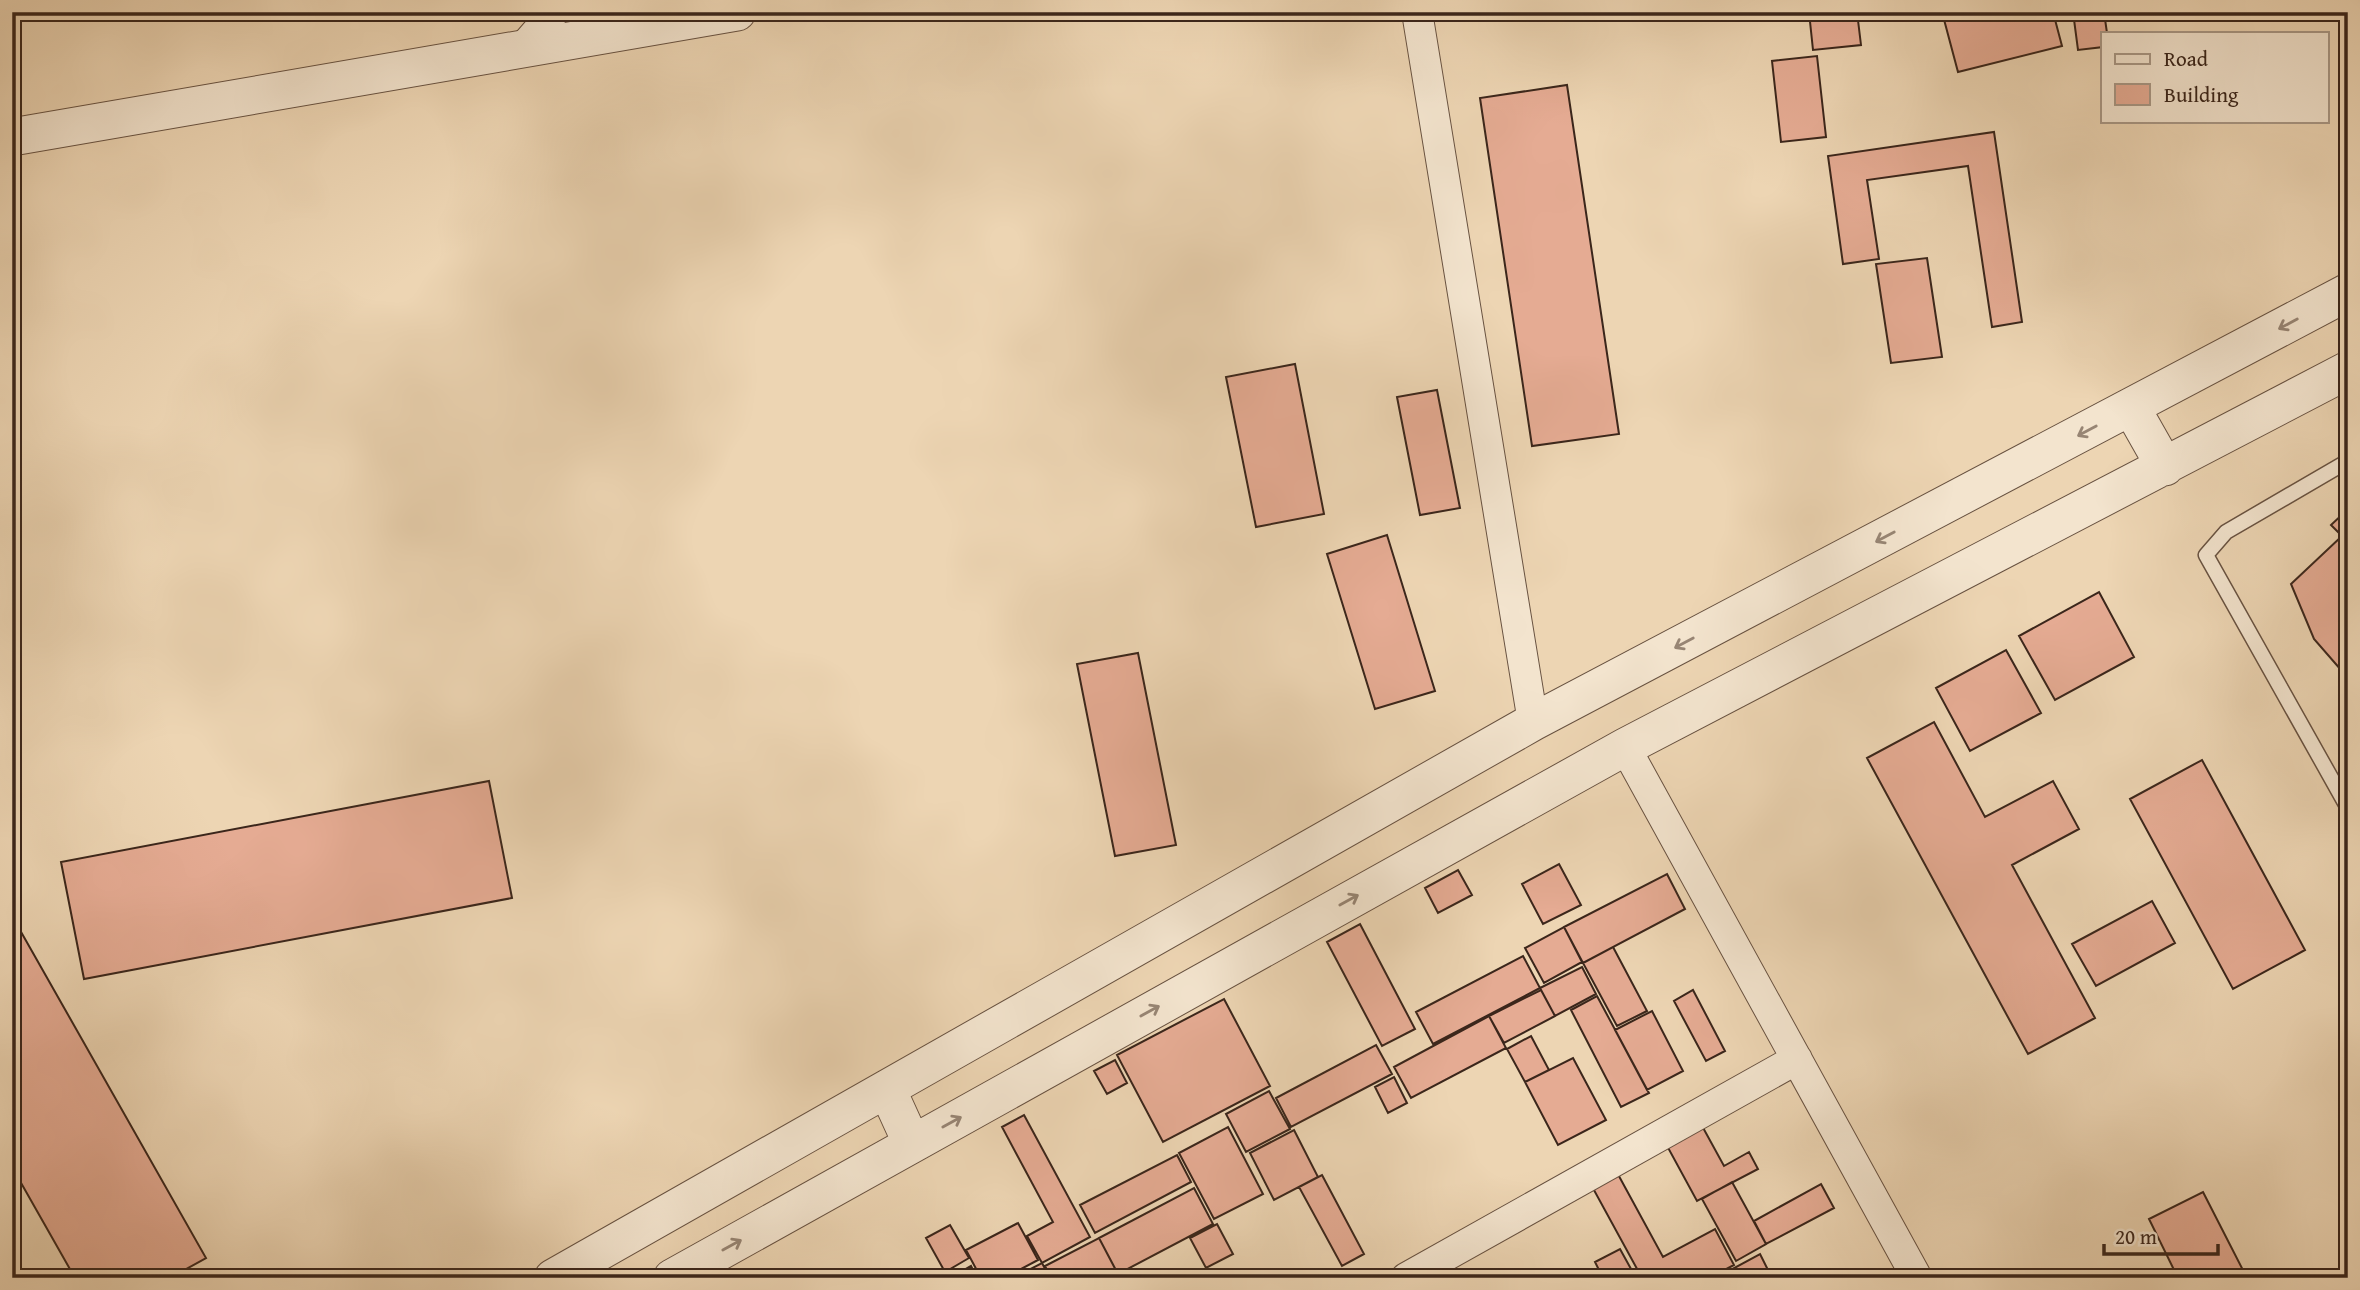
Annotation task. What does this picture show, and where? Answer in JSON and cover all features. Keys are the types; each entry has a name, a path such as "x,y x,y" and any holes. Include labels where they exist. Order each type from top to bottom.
{"street":[{"path":"522,49 554,12"},
{"path":"12,137 737,12"},
{"path":"1417,12 1533,722"},
{"path":"553,1278 1533,722 2348,292"},
{"path":"672,1278 1625,747 2348,370"},
{"path":"2131,407 2165,467"},
{"path":"1625,747 1917,1278"},
{"path":"1406,1278 1797,1059"},
{"path":"887,1089 912,1144"}],"lane":[{"path":"2348,461 2226,532 2206,555 2348,808"}],"building":[{"path":"1809,12 1857,12 1861,45 1813,50"},
{"path":"1942,12 2053,12 2062,46 1958,72"},
{"path":"2073,12 2104,12 2107,32 2101,32 2101,47 2078,50"},
{"path":"1817,56 1826,137 1781,142 1772,61"},
{"path":"1567,85 1619,434 1532,446 1480,98"},
{"path":"1994,132 2022,322 1992,327 1968,166 1867,180 1879,259 1843,264 1828,156"},
{"path":"1927,258 1942,357 1891,363 1876,264"},
{"path":"1295,364 1324,514 1256,527 1226,377"},
{"path":"1437,390 1460,508 1420,515 1397,397"},
{"path":"2348,509 2348,678 2314,639 2291,584 2342,536 2331,525"},
{"path":"1387,535 1435,691 1375,709 1327,554"},
{"path":"2099,592 2134,657 2055,700 2019,636"},
{"path":"2006,650 2041,713 1970,751 1936,688"},
{"path":"1138,653 1176,845 1115,856 1077,664"},
{"path":"1934,722 1985,817 2053,781 2079,829 2012,865 2095,1018 2028,1054 1867,758"},
{"path":"2202,760 2305,950 2233,989 2130,799"},
{"path":"489,781 512,898 84,979 61,862"},
{"path":"1559,864 1581,905 1543,924 1522,884"},
{"path":"1458,870 1472,895 1438,913 1425,888"},
{"path":"1667,874 1685,909 1583,963 1564,927"},
{"path":"2152,901 2175,943 2096,986 2072,944"},
{"path":"12,916 206,1258 170,1278 75,1278 12,1167"},
{"path":"1360,924 1415,1029 1382,1046 1327,942"},
{"path":"1564,927 1582,962 1544,983 1525,948"},
{"path":"1613,947 1647,1011 1617,1026 1583,963"},
{"path":"1523,956 1540,988 1433,1044 1416,1012"},
{"path":"1582,967 1596,994 1555,1016 1540,988"},
{"path":"1541,990 1555,1016 1504,1043 1489,1016"},
{"path":"1693,990 1725,1051 1706,1061 1674,1001"},
{"path":"1597,996 1649,1093 1621,1107 1571,1010"},
{"path":"1224,999 1270,1086 1163,1142 1117,1055"},
{"path":"1652,1011 1683,1071 1647,1090 1615,1030"},
{"path":"1489,1016 1506,1048 1411,1098 1394,1067"},
{"path":"1531,1036 1549,1070 1525,1082 1507,1049"},
{"path":"1376,1045 1392,1074 1291,1127 1276,1098"},
{"path":"1573,1058 1606,1120 1558,1145 1525,1082"},
{"path":"1115,1060 1127,1083 1107,1094 1094,1071"},
{"path":"1394,1077 1407,1103 1388,1113 1375,1087"},
{"path":"1269,1091 1290,1129 1246,1152 1226,1114"},
{"path":"1024,1115 1090,1237 1042,1263 1027,1236 1053,1222 1002,1127"},
{"path":"1701,1124 1724,1166 1749,1152 1758,1169 1697,1201 1666,1144"},
{"path":"1228,1127 1263,1194 1214,1219 1179,1153"},
{"path":"1294,1130 1318,1177 1274,1200 1250,1153"},
{"path":"1177,1155 1191,1182 1095,1233 1080,1205"},
{"path":"1614,1167 1663,1257 1715,1229 1734,1265 1709,1278 1642,1278 1589,1181"},
{"path":"1322,1175 1364,1254 1342,1266 1299,1187"},
{"path":"1732,1182 1766,1244 1736,1261 1702,1199"},
{"path":"1821,1184 1834,1208 1766,1244 1754,1221"},
{"path":"1194,1188 1213,1224 1118,1274 1099,1238"},
{"path":"2203,1192 2247,1278 2178,1278 2149,1219"},
{"path":"1018,1223 1038,1260 1004,1278 981,1278 966,1250"},
{"path":"1217,1224 1233,1254 1206,1268 1190,1238"},
{"path":"950,1225 969,1258 945,1272 926,1238"},
{"path":"1099,1238 1120,1278 1051,1278 1045,1266"},
{"path":"1620,1249 1636,1278 1603,1278 1595,1262"},
{"path":"1760,1254 1772,1278 1730,1278 1727,1272"},
{"path":"1042,1263 1050,1278 1013,1278"},
{"path":"971,1266 977,1278 950,1278"}]}
